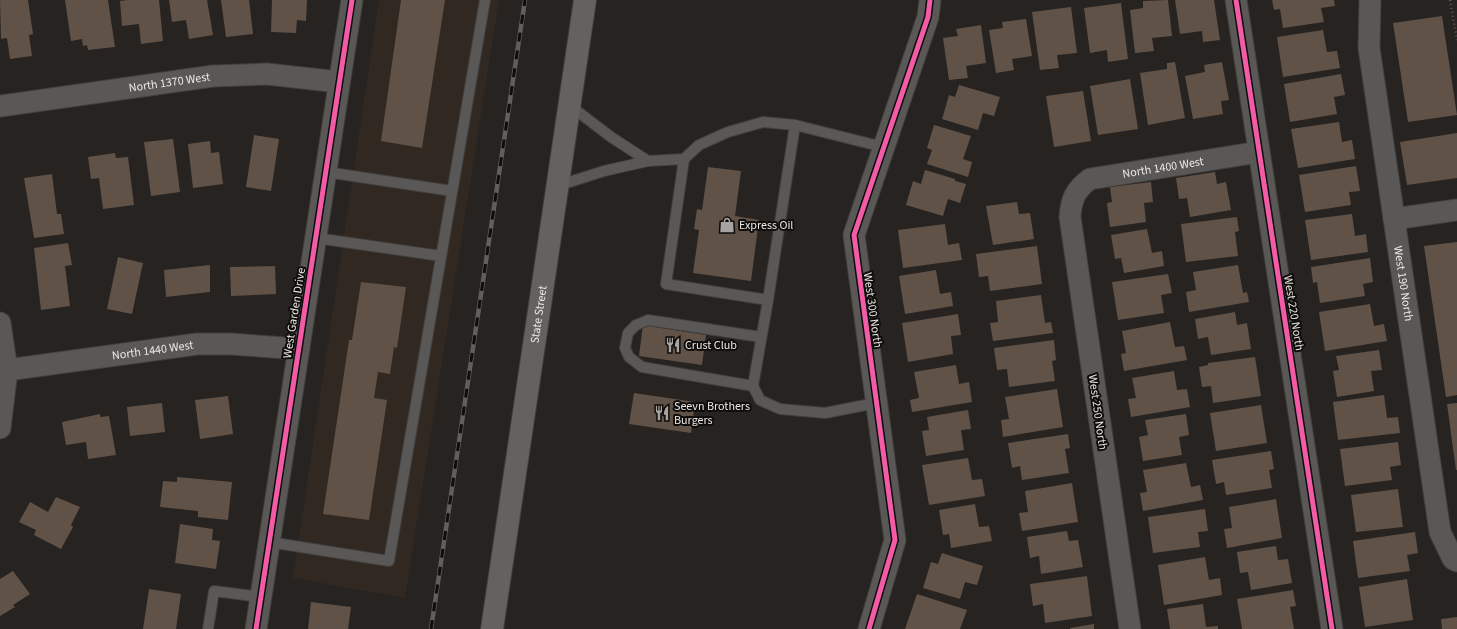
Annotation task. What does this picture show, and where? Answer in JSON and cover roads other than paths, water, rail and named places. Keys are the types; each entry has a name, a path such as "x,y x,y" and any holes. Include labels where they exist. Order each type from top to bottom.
{"main road":[{"name":"State Street","path":"492,629 585,0"}],"street":[{"name":"West Garden Drive","path":"256,629 352,0"},
{"name":"West 300 North","path":"869,629 895,540 854,235 928,17 930,0"},
{"name":"West 220 North","path":"1236,0 1332,629"},
{"name":"West 190 North","path":"1370,0 1369,48 1440,532 1454,559 1457,561"},
{"name":"North 1370 West","path":"0,106 213,76 267,74 339,82"},
{"name":"North 1400 West","path":"1074,196 1080,187 1090,179 1259,152"},
{"name":"West 250 North","path":"1074,196 1070,216 1130,629"},
{"path":"1394,219 1457,210"},
{"path":"0,323 7,370 0,428"},
{"name":"North 1440 West","path":"7,370 197,344 231,344 298,349"}],"lane":[{"path":"269,542 389,561 485,0"},
{"path":"569,105 611,137 648,161"},
{"path":"768,300 666,284 684,159 699,145 728,132 763,122 795,125 883,147"},
{"path":"795,125 753,386 760,400 780,408 825,413 876,403"},
{"path":"557,186 604,171 648,161 684,159"},
{"path":"326,172 452,191"},
{"path":"316,238 441,256"},
{"path":"753,386 642,366 629,357 626,348 628,333 636,325 648,320 761,337"},
{"path":"208,629 214,591 261,597"}],"railway":[{"path":"431,629 525,0"}],"place":[{"name":"Express Oil","path":"727,225"},
{"name":"Crust Club","path":"673,345"},
{"name":"Seevn Brothers Burgers","path":"662,413"}]}
